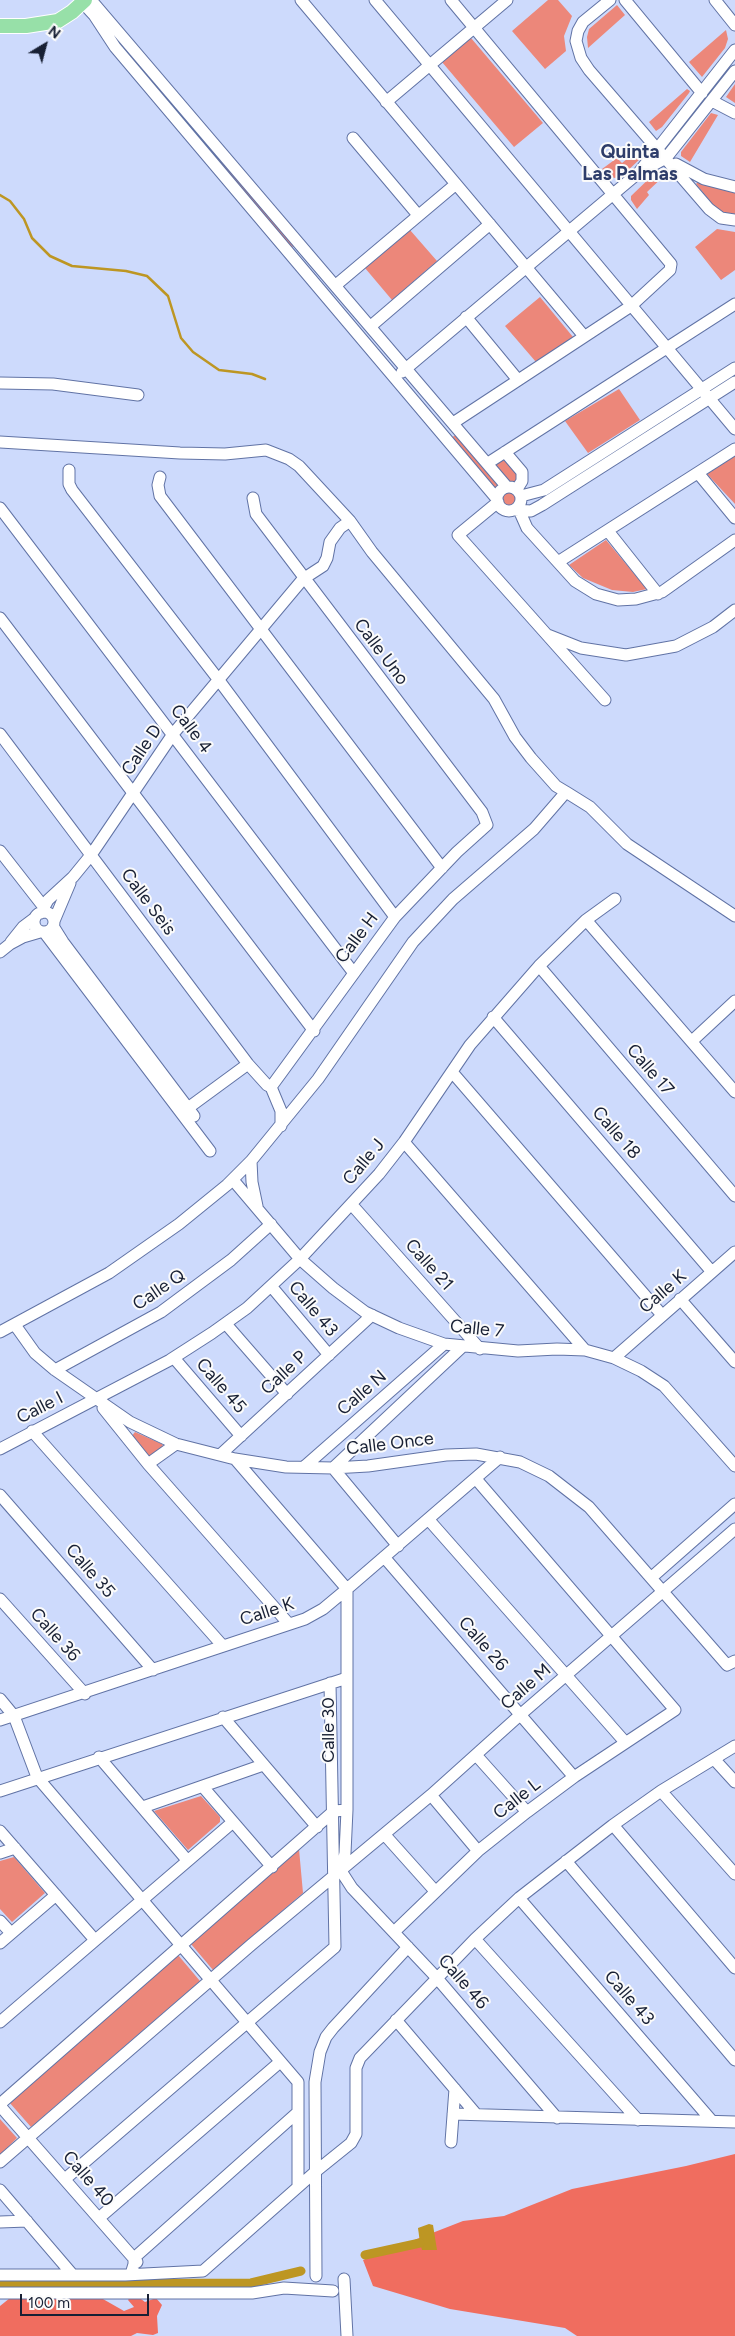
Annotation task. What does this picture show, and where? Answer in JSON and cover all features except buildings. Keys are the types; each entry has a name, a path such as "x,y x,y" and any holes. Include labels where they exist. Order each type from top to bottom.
{"main road":[{"path":"0,26 26,26 58,20 86,1"}],"street":[{"path":"301,0 584,336"},
{"path":"375,0 735,429"},
{"path":"451,0 671,264 670,270 631,306 453,423"},
{"path":"386,102 507,0"},
{"path":"610,0 582,22 578,31 578,50 589,70 715,215 735,220"},
{"path":"625,0 702,93"},
{"path":"715,0 735,25"},
{"path":"86,1 336,285 488,463 515,491 520,504 517,510"},
{"path":"86,1 115,47 395,378 503,509 531,511 542,505 705,394 735,368"},
{"path":"638,174 735,50"},
{"path":"395,378 638,174 666,158 735,71"},
{"path":"712,101 735,113"},
{"path":"353,138 418,216"},
{"path":"666,158 704,179 735,187"},
{"path":"336,285 456,184"},
{"path":"371,326 490,224"},
{"path":"488,463 735,304"},
{"path":"466,317 518,380"},
{"path":"606,700 458,536 497,501 499,492 544,490 705,394 735,382"},
{"path":"0,383 53,384 138,395"},
{"path":"0,442 226,454 266,450 278,454 299,466 350,521 372,552 494,699 515,738 556,786 590,807 627,844 735,916"},
{"path":"558,562 735,449"},
{"path":"505,452 522,472 522,481 515,491"},
{"path":"68,470 69,484 72,490 218,680 395,917"},
{"path":"698,473 735,518"},
{"path":"160,477 158,485 160,496 262,628 442,868"},
{"name":"Calle Uno","path":"254,498 256,514 303,579 482,812 487,824"},
{"name":"Calle 4","path":"0,508 354,972"},
{"path":"517,510 527,528 574,581 602,596 628,600 658,594 735,540"},
{"name":"Calle D","path":"0,952 10,944 23,926 40,912 74,877 92,855 173,734 303,579 323,566 327,558 330,542 340,528 350,521"},
{"path":"608,531 658,594"},
{"path":"544,633 581,648 626,655 676,646 713,627 735,610"},
{"path":"0,618 314,1031"},
{"name":"Calle Seis","path":"0,734 248,1064 266,1085 271,1086"},
{"path":"0,1332 109,1273 179,1224 233,1180 281,1126 318,1079 413,942 453,899 534,829 566,792"},
{"name":"Calle H","path":"271,1086 314,1031 354,972 395,917 487,824"},
{"path":"0,851 40,912 50,914 48,928 213,1148 188,1108 63,942 48,928 35,927 40,912"},
{"name":"Calle D","path":"10,944 48,928 74,877"},
{"name":"Calle J","path":"96,1399 174,1358 226,1324 300,1259 352,1205 404,1142 470,1045 493,1017 538,966 586,920 615,899"},
{"path":"586,920 735,1092"},
{"name":"Calle 17","path":"538,966 735,1196"},
{"path":"692,1041 735,1001"},
{"name":"Calle 18","path":"493,1017 712,1272"},
{"path":"188,1108 248,1064"},
{"path":"452,1072 662,1315"},
{"path":"271,1086 281,1111 281,1126"},
{"path":"404,1142 585,1350"},
{"path":"251,1161 252,1182 257,1207"},
{"name":"Calle 7","path":"233,1180 300,1259 333,1288 372,1315 399,1328 444,1344 480,1349 518,1351 585,1350 614,1358 641,1371 664,1386 735,1466"},
{"name":"Calle 21","path":"352,1205 480,1349"},
{"name":"Calle Q","path":"55,1370 161,1312 231,1260 270,1224"},
{"name":"Calle K","path":"614,1358 712,1272 732,1260"},
{"name":"Calle 43","path":"271,1286 330,1355"},
{"path":"680,1299 735,1362"},
{"name":"Calle P","path":"220,1455 372,1315"},
{"path":"226,1324 287,1394"},
{"name":"Calle Once","path":"15,1325 35,1353 55,1370 130,1422 176,1444 235,1459 304,1467 333,1468 446,1455 476,1454 520,1462 549,1476 589,1507 663,1591 731,1663"},
{"name":"Calle N","path":"304,1467 444,1344"},
{"name":"Calle N","path":"333,1468 462,1347"},
{"name":"Calle 45","path":"174,1358 241,1436"},
{"path":"96,1399 148,1464 288,1624"},
{"name":"Calle I","path":"0,1449 96,1399"},
{"path":"32,1432 222,1645"},
{"path":"148,1464 176,1444"},
{"name":"Calle K","path":"0,1720 84,1694 222,1645 305,1619 323,1609 500,1457"},
{"path":"235,1459 347,1589"},
{"path":"333,1468 398,1546"},
{"path":"476,1478 610,1637"},
{"name":"Calle 35","path":"0,1495 153,1670"},
{"path":"652,1577 735,1504"},
{"path":"428,1519 625,1742"},
{"name":"Calle M","path":"0,2162 337,1873 431,1795 520,1715 735,1529"},
{"name":"Calle 26","path":"384,1557 574,1777"},
{"name":"Calle 30","path":"337,1873 345,1853 347,1810 347,1589"},
{"name":"Calle 36","path":"0,1599 84,1694"},
{"path":"323,1609 335,1608 345,1618 347,1626"},
{"name":"Calle L","path":"394,1932 478,1851 527,1812 574,1777 675,1710 610,1637"},
{"path":"0,1790 347,1678"},
{"path":"65,2179 335,1947 337,1873 330,1683"},
{"path":"0,1699 14,1716 37,1777 298,2082 298,2186"},
{"path":"223,1717 317,1827"},
{"path":"196,2282 204,2270 354,2139 356,2068 362,2054 474,1939 519,1898 613,1825 662,1791 735,1746"},
{"path":"476,1755 527,1812"},
{"path":"99,1757 187,1860"},
{"path":"714,1758 735,1782"},
{"path":"143,1807 263,1765"},
{"path":"203,1787 272,1867"},
{"path":"662,1791 735,1874"},
{"path":"431,1795 478,1851"},
{"path":"0,2105 334,1811 347,1810"},
{"path":"2,2018 233,1822"},
{"path":"613,1825 735,1968"},
{"path":"0,1831 95,1940"},
{"path":"384,1834 435,1891"},
{"path":"0,1853 14,1848"},
{"path":"566,1861 735,2060"},
{"name":"Calle 46","path":"337,1873 436,1978 557,2118"},
{"path":"0,1943 56,1895"},
{"name":"Calle 43","path":"519,1898 712,2121"},
{"path":"0,1921 11,1933"},
{"path":"474,1939 638,2120"},
{"path":"316,2276 314,2172 316,2070 326,2037 408,1947"},
{"path":"396,2020 476,2114"},
{"path":"99,2218 280,2062"},
{"path":"298,2082 315,2082"},
{"path":"451,2142 455,2088"},
{"name":"Calle 40","path":"0,2105 28,2139 150,2274"},
{"path":"131,2274 134,2258 298,2112"},
{"path":"454,2114 735,2122"},
{"path":"279,2130 289,2129 298,2135"},
{"path":"0,2190 72,2274"},
{"path":"0,2222 27,2222"},
{"path":"0,2275 150,2274 252,2293 284,2288 333,2291"},
{"path":"344,2279 347,2336"},
{"path":"0,2293 196,2282"}],"shaded area":[{"path":"548,0 558,0 572,16 564,36 566,51 545,69 512,31"},
{"path":"617,5 625,15 588,48 587,37 589,29"},
{"path":"100,13 296,246 293,247 279,236 118,46"},
{"path":"726,30 728,39 725,48 702,77 689,62"},
{"path":"471,38 543,123 514,147 442,62"},
{"path":"735,84 735,103 726,97"},
{"path":"687,89 690,91 689,93 662,127 656,131 649,122"},
{"path":"711,113 718,115 690,162 681,156 681,152"},
{"path":"642,147 641,158 622,176 611,177 602,169 617,158 622,163"},
{"path":"658,170 666,174 647,192 649,195 637,209 631,200 631,196"},
{"path":"698,182 735,192 735,215 722,212 714,206 696,184"},
{"path":"717,229 735,232 735,270 721,280 695,247"},
{"path":"410,230 437,261 392,300 365,268"},
{"path":"540,297 573,337 536,362 505,326"},
{"path":"619,389 640,420 588,453 565,421"},
{"path":"457,434 501,487 497,491 451,438"},
{"path":"735,456 735,504 707,474"},
{"path":"502,460 518,476 515,483 510,483 496,465"},
{"path":"509,491 514,493 516,498 514,503 509,505 504,503 502,498 504,493"},
{"path":"606,540 647,589 633,592 612,590 583,578 569,565"},
{"path":"135,1432 163,1446 150,1458 131,1437"},
{"path":"201,1796 220,1817 220,1822 188,1850 154,1811"},
{"path":"299,1849 303,1893 213,1970 191,1944"},
{"path":"14,1857 45,1893 12,1922 0,1909 0,1861"},
{"path":"178,1955 200,1981 31,2127 9,2102"},
{"path":"0,2119 17,2138 0,2155"},
{"path":"735,2154 735,2336 577,2336 565,2328 450,2309 373,2286 363,2260 463,2221 504,2216 572,2189"},
{"path":"429,2224 433,2225 437,2250 422,2250 418,2228"},
{"path":"73,2282 124,2311 134,2307 128,2300 133,2293 145,2302 156,2298 162,2305 157,2316 158,2333 153,2335 137,2333 131,2336 0,2336 0,2306 10,2298 29,2294 43,2302 66,2293"}],"waterway":[{"path":"0,195 10,201 24,219 32,238 50,256 72,266 126,271 147,276 168,296 181,338 193,352 219,370 252,374 265,379"},
{"path":"365,2255 420,2243"},
{"path":"0,2284 251,2283 301,2271"}],"district":[{"name":"Quinta Las Palmas","path":"630,163"}]}
